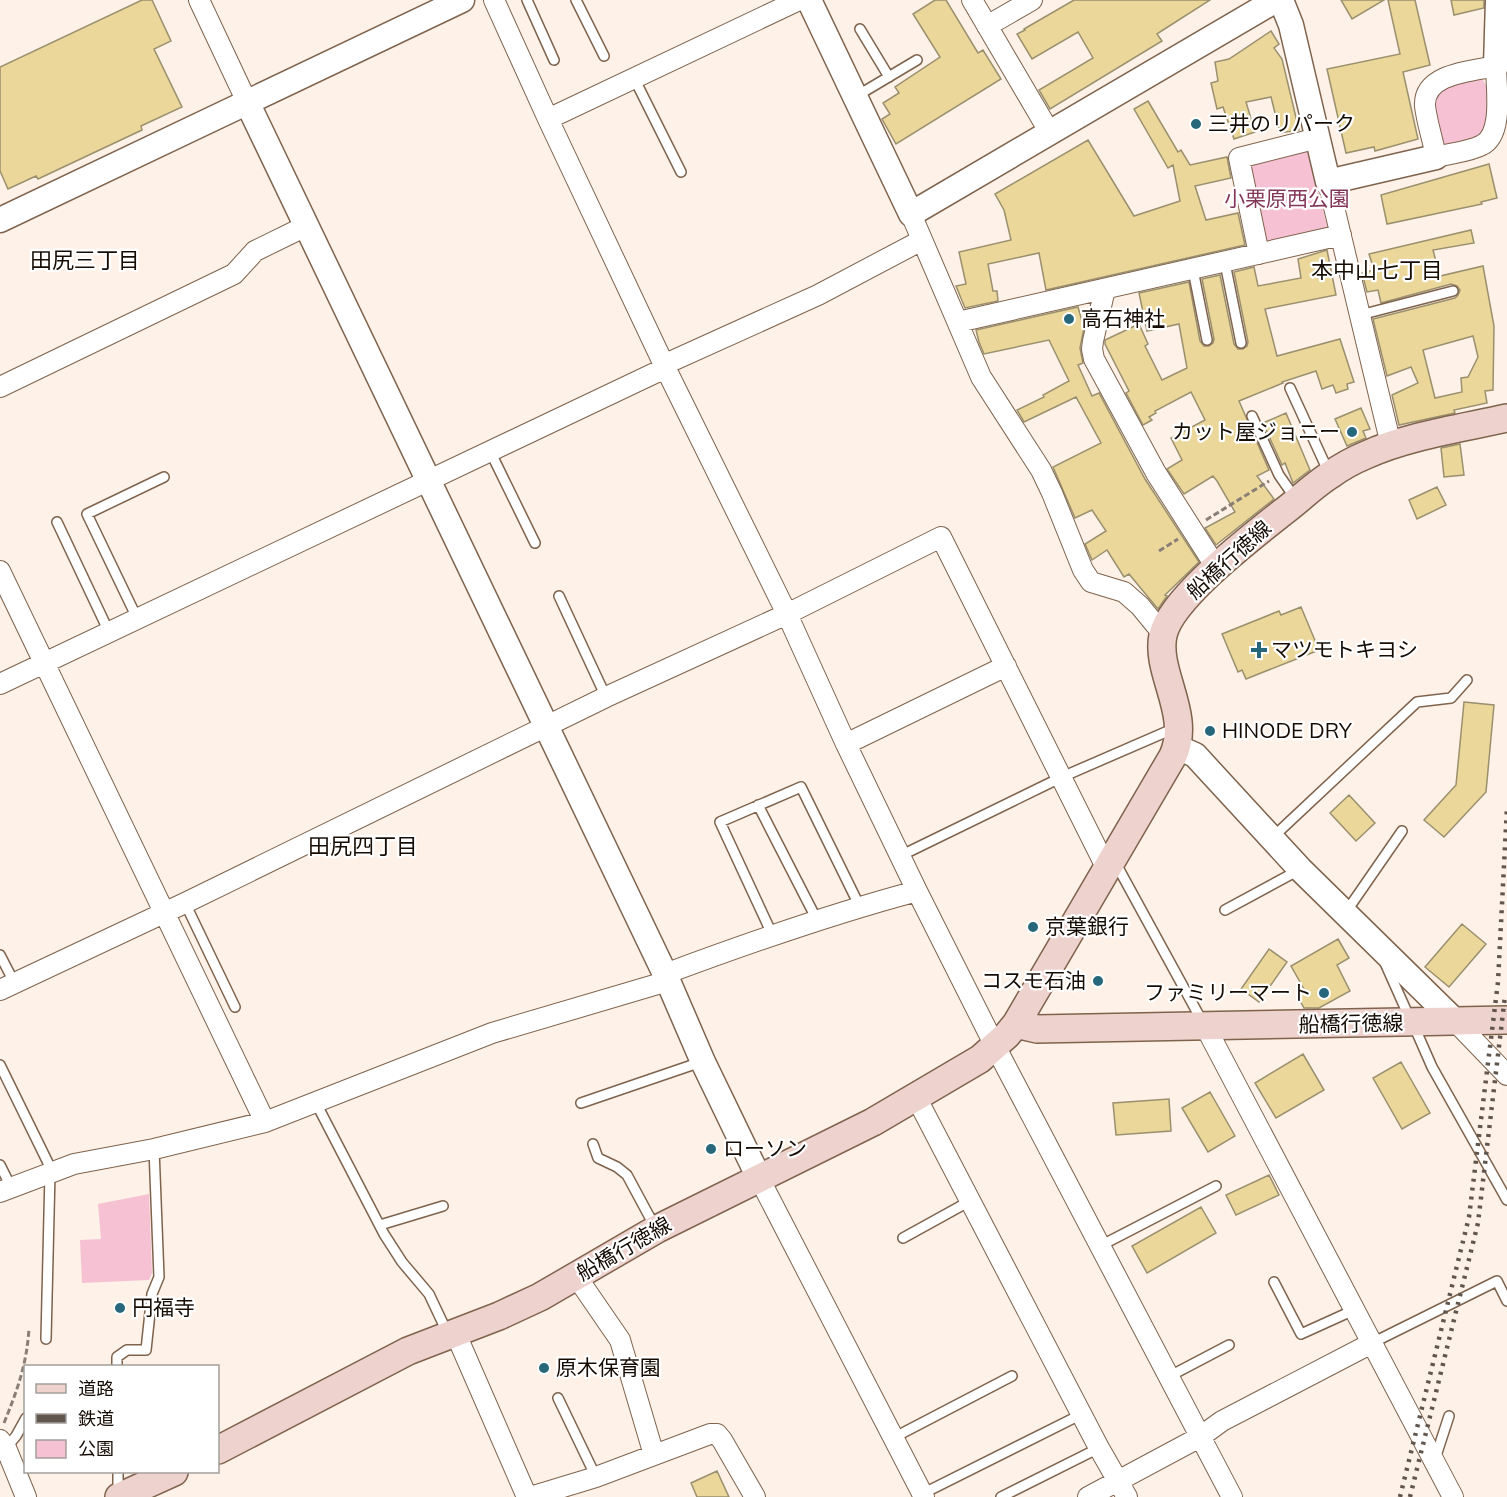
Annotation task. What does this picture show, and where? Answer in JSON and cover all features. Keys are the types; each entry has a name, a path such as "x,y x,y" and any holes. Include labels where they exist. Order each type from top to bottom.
{"main road":[{"name":"船橋行徳線","path":"1163,634 1173,615 1190,593 1216,567 1330,474 1366,454 1391,445 1507,418"},
{"path":"1163,634 1164,658 1178,737"},
{"name":"船橋行徳線","path":"219,1449 408,1351 530,1302 657,1229 873,1122 980,1059 1016,1024 1178,737"},
{"name":"船橋行徳線","path":"1016,1024 1037,1029 1205,1026 1409,1017 1455,1021 1507,1020"},
{"path":"124,1491 171,1473"}],"street":[{"path":"199,0 666,977 703,1062 759,1178 923,1496"},
{"path":"0,220 462,0"},
{"path":"494,0 665,367 786,614 917,891 995,1046 1232,1497"},
{"path":"548,119 799,0"},
{"path":"809,0 911,214 981,377 1048,485 1083,570 1091,582 1124,592 1140,606 1163,634"},
{"path":"972,0 1050,133"},
{"path":"987,26 1032,0"},
{"path":"911,214 1276,0"},
{"path":"1281,0 1291,26 1391,445"},
{"path":"1328,182 1472,149 1491,139 1497,113 1498,0"},
{"path":"1436,157 1425,104 1432,86 1447,76 1496,66"},
{"path":"1259,255 1239,158 1318,138"},
{"path":"0,387 234,274 255,251 306,226"},
{"path":"958,322 1341,235"},
{"path":"0,684 665,367 672,361 818,295 922,240"},
{"path":"1105,289 1093,341 1094,359 1155,473 1216,567"},
{"path":"7,987 185,903 606,697 786,614 941,537 1062,777 1109,862"},
{"path":"0,571 265,1122"},
{"path":"846,744 1006,666"},
{"path":"1178,737 1270,839 1346,912 1507,1075"},
{"path":"6,1190 74,1164 154,1149 265,1122 492,1033 666,977 772,934 917,891"},
{"path":"1205,1026 1453,1497"},
{"path":"916,1097 1099,1448 1123,1489"},
{"path":"576,1276 620,1340 654,1455"},
{"path":"451,1334 529,1497 596,1477 703,1435 717,1434 731,1453 755,1497"},
{"path":"1088,1497 1123,1489 1222,1421 1372,1343"},
{"path":"2,1439 26,1497"}],"lane":[{"path":"527,0 554,60"},
{"path":"576,0 604,56"},
{"path":"860,29 889,77"},
{"path":"855,97 917,60"},
{"path":"634,78 681,172"},
{"path":"1225,263 1241,343"},
{"path":"1193,270 1207,340"},
{"path":"1360,315 1453,291"},
{"path":"1290,388 1330,474"},
{"path":"1252,416 1278,476 1298,501"},
{"path":"490,450 535,543"},
{"path":"137,618 87,514 164,477"},
{"path":"57,522 109,632"},
{"path":"559,596 606,697"},
{"path":"1270,839 1417,702 1451,698 1467,681"},
{"path":"900,856 1062,777 1178,737"},
{"path":"772,934 720,822 801,787 860,907"},
{"path":"758,805 817,920"},
{"path":"1346,912 1402,831"},
{"path":"1109,862 1205,1026"},
{"path":"1225,910 1300,869"},
{"path":"185,903 234,1007"},
{"path":"1375,941 1432,1067 1507,1200"},
{"path":"0,955 7,987"},
{"path":"581,1103 703,1062"},
{"path":"0,1065 51,1173 46,1339"},
{"path":"316,1103 380,1225 402,1262 429,1294 451,1334"},
{"path":"593,1144 598,1158 617,1167 627,1175 657,1229"},
{"path":"117,1365 117,1357 127,1350 146,1350 152,1294 159,1277 154,1149"},
{"path":"0,1165 6,1190"},
{"path":"1100,1246 1215,1186"},
{"path":"903,1238 970,1201"},
{"path":"380,1225 443,1206"},
{"path":"1372,1343 1507,1276"},
{"path":"1497,1281 1507,1301"},
{"path":"1274,1282 1301,1334 1354,1310"},
{"path":"1168,1377 1229,1346"},
{"path":"893,1438 1012,1376"},
{"path":"558,1398 596,1477"},
{"path":"923,1496 1082,1414"},
{"path":"1434,1461 1449,1416"},
{"path":"2,1439 16,1436 24,1422"},
{"path":"1001,1497 1099,1448"}],"path":[{"path":"1159,551 1278,476"},
{"path":"25,1365 29,1328"},
{"path":"2,1439 24,1368"}],"green space":[{"path":"1481,77 1489,90 1489,122 1477,139 1447,146 1434,122 1435,98 1446,87"},
{"name":"小栗原西公園","path":"1307,146 1329,234 1264,245 1247,166"},
{"path":"149,1194 152,1273 149,1280 82,1283 80,1240 101,1239 98,1204"}],"building":[{"path":"142,0 152,0 171,41 154,49 182,107 141,126 142,130 38,179 36,176 8,189 0,171 0,67"},
{"path":"935,0 946,0 978,53 983,50 1001,79 896,144 882,119 890,114 883,103 899,93 895,87 940,57 913,14"},
{"path":"1074,0 1210,0 1157,34 1162,41 1050,109 1039,90 1093,58 1078,32 1032,59 1017,34"},
{"path":"1341,0 1384,0 1352,19"},
{"path":"1388,0 1415,0 1430,65 1403,72 1418,139 1375,151 1374,147 1346,153 1327,69 1400,54"},
{"path":"1451,0 1484,0 1484,8 1454,15"},
{"path":"1271,31 1279,44 1274,48 1282,59 1299,130 1280,133 1271,97 1246,102 1255,132 1234,139 1223,107 1217,109 1211,83 1218,81 1215,62 1229,59"},
{"path":"1148,101 1178,152 1181,150 1190,165 1227,157 1231,178 1195,186 1206,220 1238,213 1245,245 1046,290 1039,253 988,264 993,291 997,291 998,301 965,308 956,286 966,284 959,252 1011,240 1004,210 995,194 1088,140 1134,216 1180,201 1173,165 1168,168 1134,109"},
{"path":"1489,164 1497,198 1481,202 1482,204 1387,224 1381,195"},
{"path":"1471,230 1474,243 1433,250 1440,276 1483,266 1494,326 1493,390 1485,391 1487,403 1454,410 1455,413 1399,425 1392,395 1418,383 1411,367 1387,376 1373,319 1455,298 1460,290 1451,284 1381,303 1378,290 1367,292 1362,273 1374,270 1369,254","holes":["1473,336 1478,357 1468,377 1461,378 1462,392 1435,398 1423,350"]},
{"path":"1327,250 1336,295 1265,309 1277,356 1340,339 1354,382 1347,384 1348,389 1336,393 1333,385 1322,389 1316,371 1282,382 1239,401 1269,470 1257,476 1274,499 1216,545 1205,528 1235,512 1217,481 1213,476 1184,494 1167,469 1182,460 1171,438 1205,420 1191,392 1155,411 1156,413 1149,417 1152,420 1143,425 1126,393 1129,391 1105,340 1139,324 1148,344 1145,346 1162,380 1187,368 1179,324 1147,331 1139,293 1189,282 1200,341 1204,346 1209,346 1214,339 1202,279 1220,275 1234,344 1238,349 1243,349 1248,342 1234,272 1254,267 1258,286 1301,278 1298,259"},
{"path":"1078,307 1084,328 1080,348 1083,363 1078,365 1092,396 1099,393 1145,479 1199,562 1165,595 1167,596 1158,609 1129,574 1124,577 1107,550 1092,560 1085,544 1106,531 1092,510 1075,518 1053,467 1101,443 1076,397 1024,422 1017,410 1069,381 1049,340 984,354 979,342 976,330"},
{"path":"1361,408 1370,429 1363,431 1366,438 1347,446 1335,419"},
{"path":"1286,413 1310,470 1293,483 1263,423"},
{"path":"1460,444 1464,475 1444,477 1441,448"},
{"path":"1437,487 1446,505 1417,519 1409,500"},
{"path":"1301,607 1319,650 1246,679 1242,670 1238,672 1222,634 1279,611 1281,615"},
{"path":"1464,702 1494,705 1486,792 1444,837 1424,820 1456,785"},
{"path":"1349,795 1375,823 1356,841 1330,813"},
{"path":"1462,924 1486,944 1449,987 1425,967"},
{"path":"1338,939 1349,958 1337,965 1350,991 1319,1008 1304,1008 1297,995 1305,991 1291,966"},
{"path":"1269,949 1287,962 1259,1002 1241,989"},
{"path":"1303,1054 1324,1090 1276,1118 1255,1083"},
{"path":"1401,1062 1430,1113 1402,1129 1373,1078"},
{"path":"1210,1092 1235,1136 1208,1152 1182,1108"},
{"path":"1169,1099 1171,1131 1116,1135 1113,1103"},
{"path":"1269,1175 1279,1195 1236,1215 1226,1195"},
{"path":"1201,1207 1216,1233 1147,1273 1132,1246"},
{"path":"717,1471 729,1497 697,1497 691,1483"}],"railway":[{"path":"1400,1497 1469,1217 1498,982 1507,807"},
{"path":"1410,1497 1478,1223 1505,996"}],"place":[{"name":"三井のリパーク","path":"1196,124"},
{"name":"高石神社","path":"1069,319"},
{"name":"カット屋ジョニー","path":"1352,432"},
{"name":"マツモトキヨシ","path":"1259,650"},
{"name":"HINODE DRY","path":"1210,731"},
{"name":"京葉銀行","path":"1033,927"},
{"name":"コスモ石油","path":"1098,981"},
{"name":"ファミリーマート","path":"1324,993"},
{"name":"ローソン","path":"711,1149"},
{"name":"円福寺","path":"120,1308"},
{"name":"原木保育園","path":"544,1368"}],"district":[{"name":"田尻三丁目","path":"85,260"},
{"name":"本中山七丁目","path":"1377,270"},
{"name":"田尻四丁目","path":"363,846"}]}
